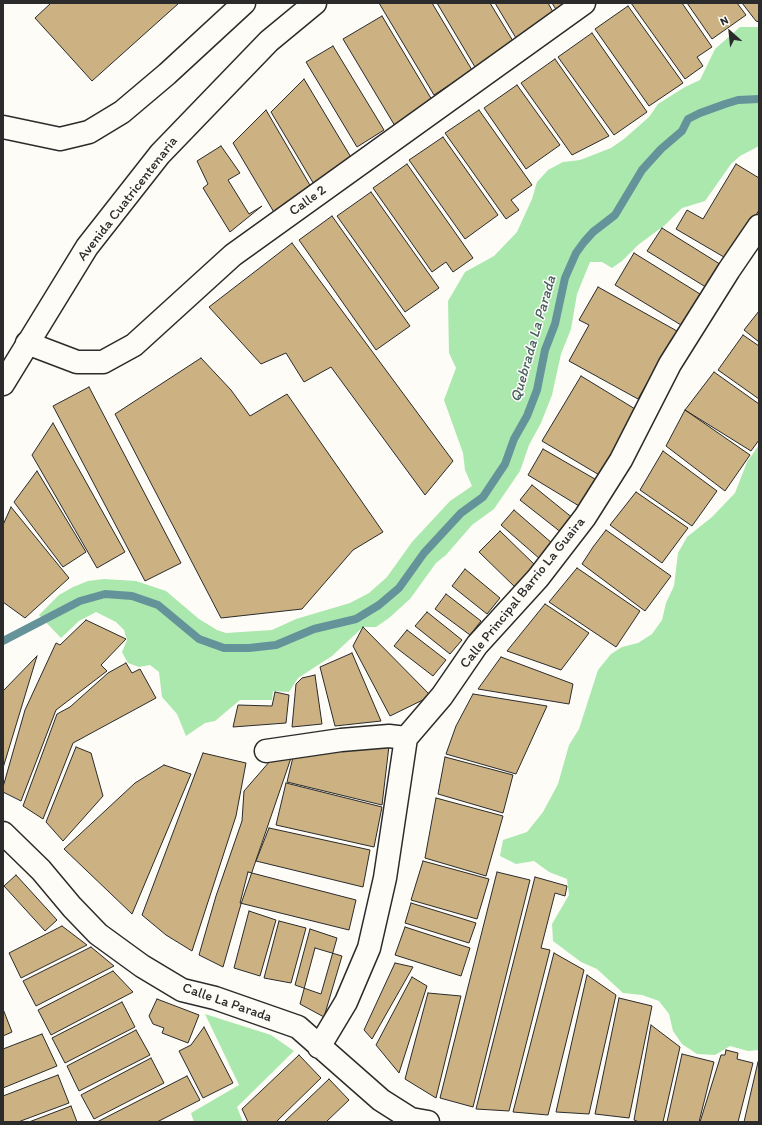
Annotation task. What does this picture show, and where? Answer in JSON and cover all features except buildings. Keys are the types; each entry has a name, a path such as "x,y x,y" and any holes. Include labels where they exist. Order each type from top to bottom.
{"street":[{"path":"3,127 60,139 89,132 122,112 167,74 244,3"},
{"name":"Avenida Cuatricentenaria","path":"3,384 87,247 160,154 270,40 315,3"},
{"name":"Calle 2","path":"27,343 77,362 103,362 134,344 233,255 584,3"},
{"name":"Calle Principal Barrio La Guaira","path":"406,738 442,696 477,645 538,578 585,517 621,460 670,364 729,270 759,226"},
{"path":"266,751 341,740 389,736 406,738 385,878 369,948 346,1002 319,1047"},
{"name":"Calle La Parada","path":"3,833 41,870 72,908 98,934 142,966 182,990 216,998 298,1027 381,1100 412,1119 428,1122"}],"green space":[{"path":"740,27 759,27 759,146 740,156 731,164 705,201 682,208 665,225 638,245 622,261 612,268 602,262 590,262 577,294 571,329 561,354 552,395 541,423 529,445 520,471 494,509 472,525 446,555 436,563 410,599 389,618 376,627 363,627 332,656 298,678 289,692 273,691 272,700 240,700 215,721 205,723 186,736 177,714 162,697 159,672 150,665 139,667 128,663 122,652 127,640 124,630 116,622 96,612 79,621 61,638 39,615 59,595 73,587 88,581 104,579 136,581 166,591 199,619 217,630 226,633 272,630 296,619 350,603 369,593 387,577 412,542 450,501 472,486 465,470 463,453 444,400 456,368 449,353 448,301 465,272 494,256 517,232 532,199 537,182 548,170 563,162 580,160 611,148 624,139 649,117 658,104 685,87 700,80 715,49"},
{"path":"759,445 759,1050 748,1051 730,1046 715,1055 697,1054 682,1044 673,1031 669,1014 659,1001 642,995 623,993 597,969 581,962 553,941 552,924 569,895 567,879 549,872 534,861 516,864 500,856 503,840 527,832 543,812 558,784 569,745 579,729 598,670 611,654 622,647 638,643 652,634 662,620 666,603 674,586 678,553 687,537 712,517 735,493 747,462"},
{"path":"205,1014 271,1035 294,1051 237,1107 243,1122 194,1122 191,1113 239,1085"}],"waterway":[{"name":"Quebrada La Parada","path":"3,641 80,601 105,594 132,596 158,605 199,639 224,648 249,648 276,645 314,629 356,619 379,605 399,588 424,553 461,513 483,497 505,464 514,439 527,416 537,390 545,350 555,324 565,278 576,253 584,242 593,232 615,215 642,170 661,149 682,131 688,119 700,113 738,100 759,99"}]}
